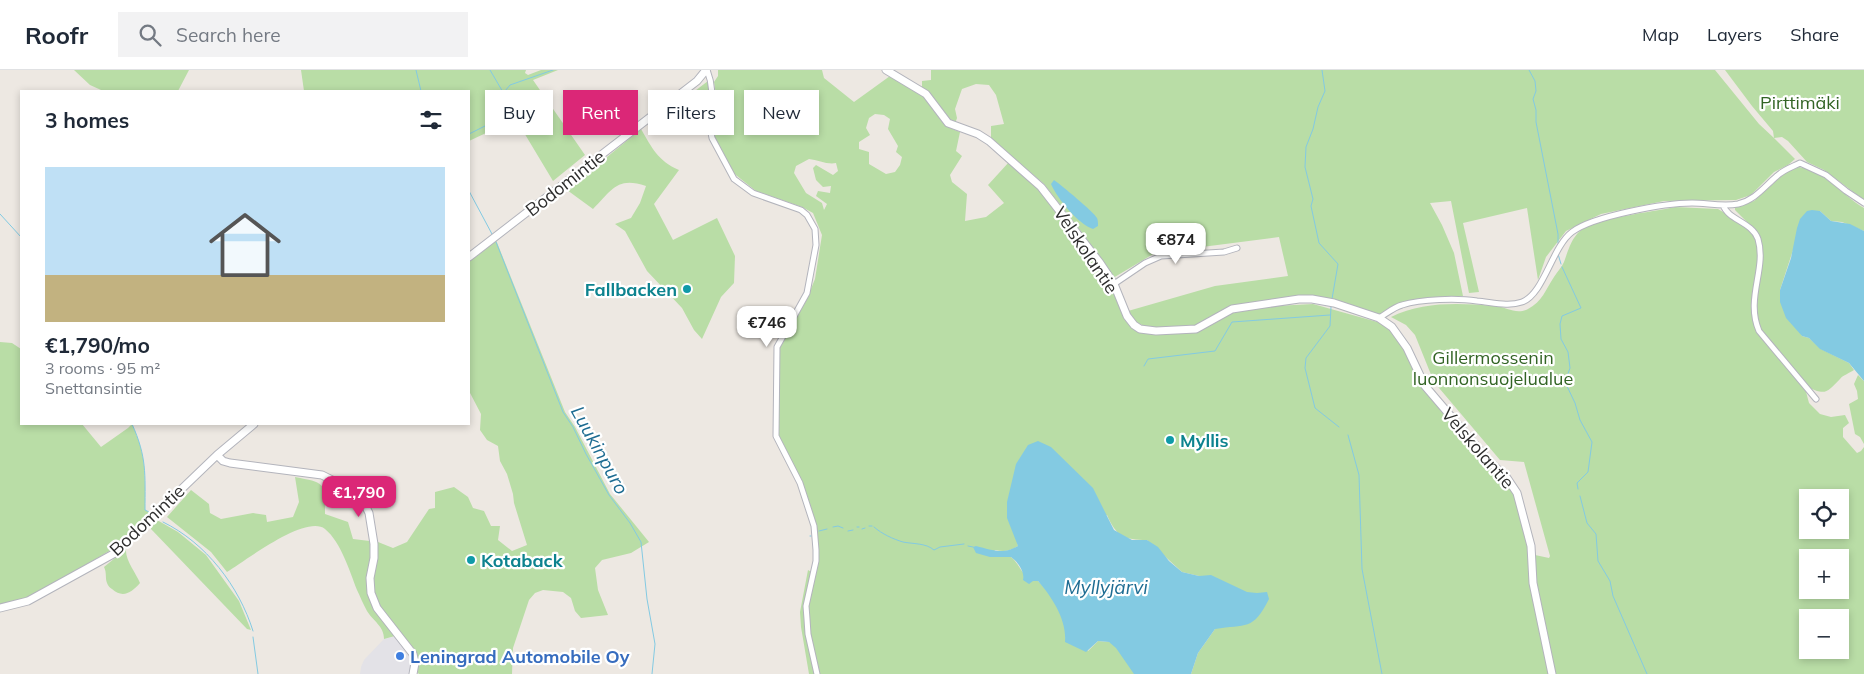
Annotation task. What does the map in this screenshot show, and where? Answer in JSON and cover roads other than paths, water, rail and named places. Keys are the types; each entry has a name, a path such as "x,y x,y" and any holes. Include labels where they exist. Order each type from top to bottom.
{"street":[{"name":"Bodomintie","path":"470,256 697,81 707,70"},
{"path":"707,70 713,93 710,131 734,178 753,193 802,210 815,229 816,245 807,293 777,347 776,436 800,483 814,526 816,561 806,606 808,634 817,674"},
{"name":"Velskolantie","path":"886,70 926,94 948,123 978,134 990,141 1040,186 1081,236 1114,284 1130,321 1134,325 1146,330 1196,329 1232,309 1299,299 1334,303 1379,318 1392,327 1408,348 1425,386 1490,462 1507,478 1517,493 1531,546 1533,583 1552,674"},
{"path":"1379,318 1401,305 1416,302 1459,299 1497,303 1521,302 1537,288 1555,253 1572,232 1585,225 1608,217 1662,205 1692,203 1736,205 1757,196 1783,171 1800,163 1826,175 1864,204"},
{"path":"1723,205 1725,210 1749,226 1755,233 1758,242 1760,261 1754,296 1756,322 1759,331 1816,399"},
{"path":"1114,284 1145,263 1162,256 1224,252 1237,248"},
{"name":"Bodomintie","path":"0,608 28,601 111,556 217,455 253,425"},
{"path":"217,455 223,461 230,463 322,475 340,484 363,501 369,513 374,544 374,558 370,578 371,593 377,608 413,654 415,663 413,674"}],"water":[{"path":"1054,180 1095,215 1098,226 1093,229 1075,216 1054,190 1051,184"},
{"path":"1807,211 1820,211 1831,221 1850,224 1864,231 1864,381 1849,363 1820,349 1809,338 1802,336 1786,318 1780,302 1780,290 1791,258 1800,219"},
{"name":"Myllyjärvi","path":"1038,441 1051,447 1093,488 1114,530 1132,540 1147,540 1158,547 1169,561 1182,572 1199,576 1211,575 1247,592 1267,592 1269,599 1258,616 1248,624 1215,629 1198,653 1191,674 1134,674 1116,648 1109,642 1098,641 1086,652 1065,642 1064,625 1058,609 1038,581 1033,581 1029,584 1023,580 1020,567 1011,557 990,557 976,553 973,547 1002,551 1018,546 1007,518 1007,502 1016,464 1028,445"}],"waterway":[{"name":"Luukinpuro","path":"416,70 421,90"},
{"path":"490,70 502,90"},
{"path":"506,90 510,85 553,70"},
{"path":"1322,70 1325,91 1306,147 1305,167 1313,199 1311,206 1319,243 1338,264 1332,299"},
{"path":"1529,70 1535,81 1536,91 1533,99 1536,110 1536,122 1558,234 1558,243"},
{"path":"470,134 485,126"},
{"name":"Luukinpuro","path":"470,193 492,234"},
{"path":"0,214 20,236"},
{"name":"Luukinpuro","path":"496,242 563,412 609,495 630,523 641,542 647,599 655,644 652,674"},
{"path":"1558,254 1561,264"},
{"path":"1562,267 1581,308 1562,316 1560,324 1561,339 1568,352 1570,368 1565,382 1575,403 1580,420 1592,442 1588,472 1577,483 1578,489"},
{"path":"1331,307 1330,326 1306,358 1305,368 1315,408 1339,427"},
{"path":"1144,366 1148,359 1215,351 1232,322 1330,315"},
{"path":"132,425 143,456 145,510 151,513"},
{"path":"1348,435 1359,475 1362,569 1382,674"},
{"path":"1580,496 1587,523 1596,534 1598,561 1610,581 1613,596 1647,674"},
{"path":"163,522 193,542 219,568 239,598 253,631"},
{"path":"833,527 843,528"},
{"path":"874,527 895,539 923,545 934,550 940,547 964,544"},
{"path":"819,531 827,529"},
{"path":"848,531 853,530"},
{"path":"968,546 973,547"},
{"path":"253,637 258,674"}],"place":[{"name":"Fallbacken","path":"687,289"},
{"name":"Myllis","path":"1170,440"},
{"name":"Kotaback","path":"471,560"},
{"name":"Leningrad Automobile Oy","path":"400,656"}],"park label":[{"name":"Pirttimäki","path":"1800,102"},
{"name":"Gillermossenin luonnonsuojelualue","path":"1493,367"}]}
